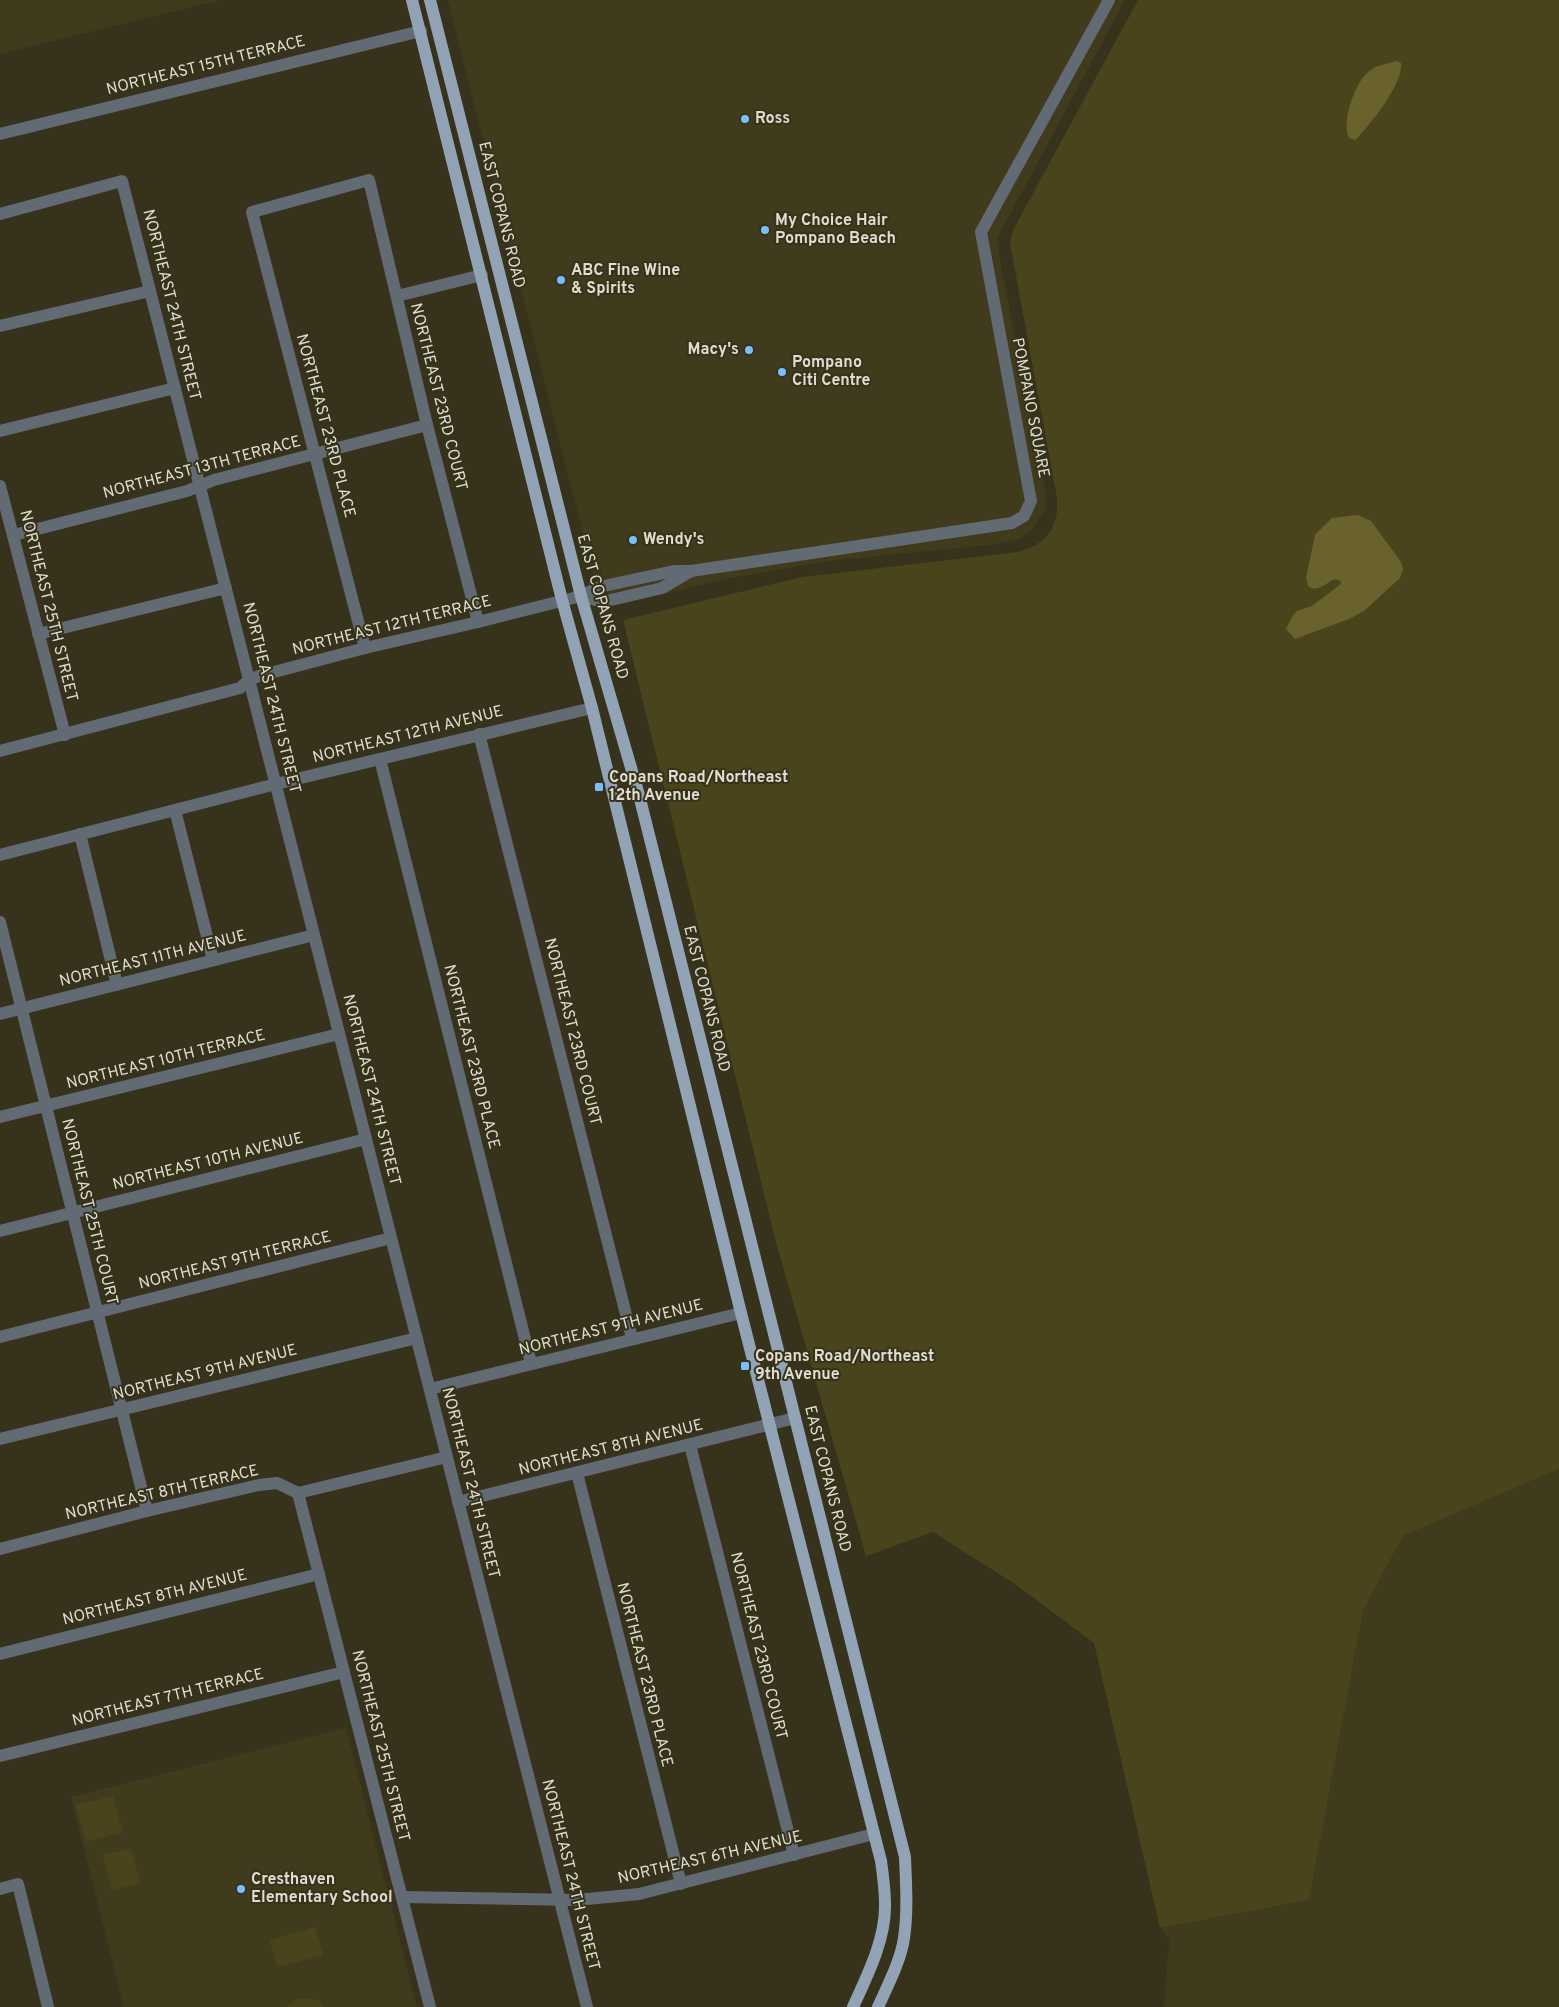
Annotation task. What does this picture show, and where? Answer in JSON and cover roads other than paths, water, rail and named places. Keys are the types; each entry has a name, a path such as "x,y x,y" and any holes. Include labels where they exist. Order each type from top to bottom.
{"main road":[{"name":"EAST COPANS ROAD","path":"412,0 562,600 592,708 741,1313 881,1861 885,1905 881,1934 868,1973 853,2007"},
{"name":"EAST COPANS ROAD","path":"430,0 581,596 639,795 905,1857 907,1906 904,1940 878,2007"},
{"path":"474,246 484,258 496,264"},
{"path":"482,275 494,282 504,294"}],"street":[{"name":"POMPANO SQUARE","path":"562,600 581,596 602,602 662,588 690,571 1012,523 1024,516 1031,501 981,232 1109,0"},
{"name":"NORTHEAST 15TH TERRACE","path":"0,134 421,31"},
{"name":"NORTHEAST 23RD COURT","path":"252,212 369,180 427,425 478,622"},
{"name":"NORTHEAST 24TH STREET","path":"0,214 122,181 587,2007"},
{"name":"NORTHEAST 23RD PLACE","path":"252,212 365,648"},
{"path":"397,296 482,275"},
{"path":"0,326 150,290"},
{"path":"0,431 175,388"},
{"name":"NORTHEAST 13TH TERRACE","path":"14,536 200,486 214,480 427,425"},
{"name":"NORTHEAST 25TH STREET","path":"0,486 64,734"},
{"path":"38,634 226,588"},
{"name":"NORTHEAST 12TH TERRACE","path":"0,750 240,688 259,676 562,600"},
{"name":"NORTHEAST 12TH AVENUE","path":"0,855 276,784 592,708"},
{"name":"NORTHEAST 23RD COURT","path":"479,734 632,1338"},
{"name":"NORTHEAST 23RD PLACE","path":"380,759 532,1363"},
{"path":"176,810 213,960"},
{"path":"80,834 117,984"},
{"name":"NORTHEAST 25TH COURT","path":"0,922 147,1511"},
{"name":"NORTHEAST 11TH AVENUE","path":"0,1014 314,935"},
{"name":"NORTHEAST 10TH TERRACE","path":"0,1117 340,1034"},
{"name":"NORTHEAST 10TH AVENUE","path":"0,1231 366,1139"},
{"name":"NORTHEAST 9TH TERRACE","path":"0,1337 391,1238"},
{"name":"NORTHEAST 9TH AVENUE","path":"430,1389 632,1338 741,1313"},
{"name":"NORTHEAST 9TH AVENUE","path":"0,1440 417,1338"},
{"name":"NORTHEAST 8TH AVENUE","path":"458,1502 795,1418"},
{"name":"NORTHEAST 23RD COURT","path":"690,1445 794,1855"},
{"path":"298,1493 447,1458"},
{"name":"NORTHEAST 23RD PLACE","path":"577,1473 681,1884"},
{"name":"NORTHEAST 8TH TERRACE","path":"0,1549 147,1511 259,1485 276,1483 298,1493"},
{"name":"NORTHEAST 25TH STREET","path":"298,1493 430,2007"},
{"name":"NORTHEAST 8TH AVENUE","path":"0,1654 319,1574"},
{"name":"NORTHEAST 7TH TERRACE","path":"0,1756 344,1672"},
{"name":"NORTHEAST 6TH AVENUE","path":"402,1897 560,1900 613,1898 681,1884 874,1834"},
{"path":"0,1889 18,1884 48,2007"}],"place":[{"name":"Ross","path":"745,119"},
{"name":"My Choice Hair Pompano Beach","path":"765,230"},
{"name":"ABC Fine Wine & Spirits","path":"561,280"},
{"name":"Macy's","path":"749,350"},
{"name":"Pompano Citi Centre","path":"782,372"},
{"name":"Wendy's","path":"633,540"},
{"name":"Copans Road/Northeast 12th Avenue","path":"599,787"},
{"name":"Copans Road/Northeast 9th Avenue","path":"745,1366"},
{"name":"Cresthaven Elementary School","path":"241,1889"}]}
